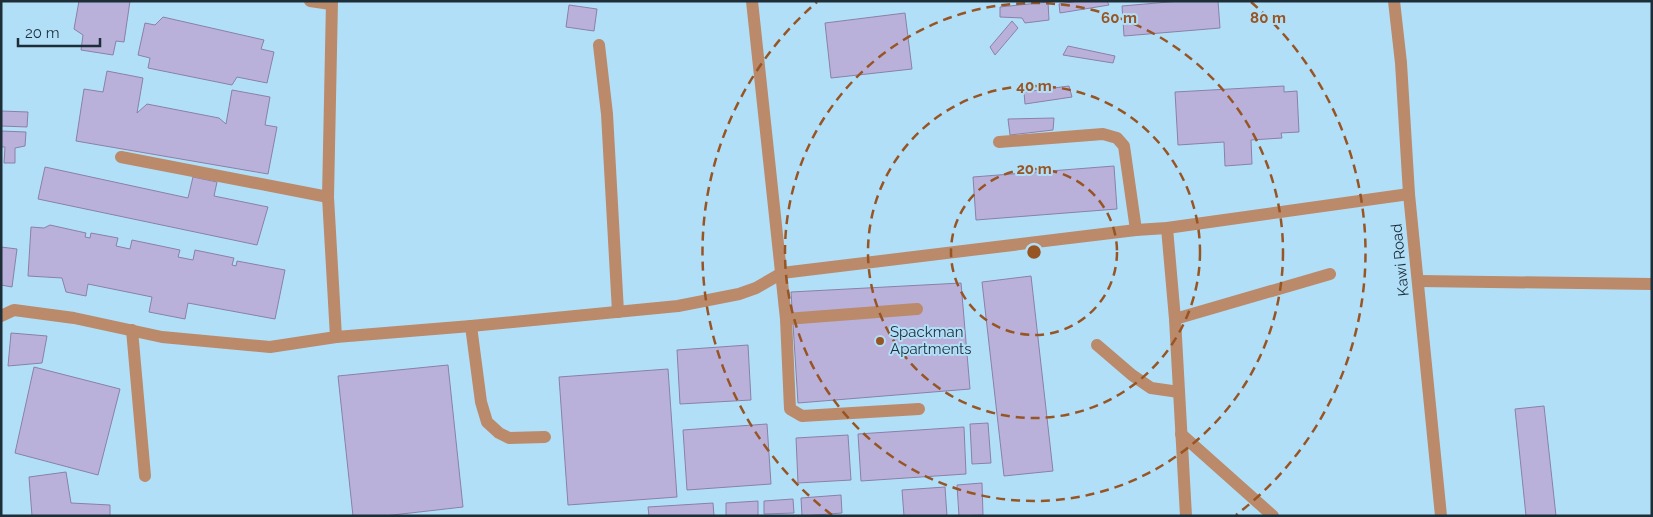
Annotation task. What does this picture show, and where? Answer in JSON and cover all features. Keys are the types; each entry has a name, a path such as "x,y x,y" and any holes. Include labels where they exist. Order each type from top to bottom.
{"street":[{"path":"310,1 332,3 328,197 336,336"},
{"path":"752,1 782,273 790,409 802,416 919,409"},
{"name":"Kawi Road","path":"1394,1 1401,62 1409,194 1441,516"},
{"path":"599,45 607,114 618,312"},
{"path":"999,142 1103,134 1117,138 1124,146 1136,230"},
{"path":"121,157 328,197"},
{"path":"1,316 14,310 74,318 162,337 270,347 336,336 471,326 678,306 739,294 756,288 782,273 1136,230 1166,228 1409,194"},
{"path":"1166,228 1175,319 1186,516"},
{"path":"1175,319 1330,274"},
{"path":"1419,281 1652,284"},
{"path":"786,319 917,308"},
{"path":"471,326 481,402 487,422 499,433 509,438 545,438"},
{"path":"132,330 145,476"},
{"path":"1097,345 1132,375 1151,388 1179,392"},
{"path":"1181,434 1273,516"}],"building":[{"path":"79,1 130,1 124,42 116,41 113,55 81,50 83,35 74,29"},
{"path":"1078,1 1107,1 1109,5 1060,13 1059,4"},
{"path":"1180,1 1218,1 1220,28 1124,36 1122,6"},
{"path":"1048,2 1049,20 1025,23 1022,18 1000,17 1000,7"},
{"path":"569,5 597,9 594,31 566,27"},
{"path":"905,13 912,69 831,78 825,23"},
{"path":"163,17 264,40 261,49 274,52 267,83 237,77 232,85 148,68 150,58 138,55 145,23 155,25"},
{"path":"1012,21 1018,28 995,55 990,47"},
{"path":"1068,46 1115,56 1113,63 1063,55"},
{"path":"107,71 143,78 137,113 147,104 219,118 226,124 232,90 270,97 265,125 277,127 268,174 76,141 84,89 103,92"},
{"path":"1069,86 1072,97 1025,104 1024,92"},
{"path":"1284,86 1284,92 1297,91 1299,132 1281,133 1282,138 1251,140 1252,164 1225,166 1224,142 1178,145 1175,92"},
{"path":"1,111 28,112 27,127 1,126"},
{"path":"1054,118 1053,130 1010,135 1008,119"},
{"path":"1,131 26,132 25,146 15,148 15,163 4,163 5,147 1,147"},
{"path":"1114,166 1117,209 976,220 973,177"},
{"path":"45,167 188,198 193,177 217,182 214,196 268,207 257,245 38,199"},
{"path":"50,225 86,233 85,237 90,238 91,233 118,238 116,246 130,249 132,240 180,250 178,257 193,260 195,250 234,258 232,265 236,266 237,261 285,270 275,319 188,303 185,319 149,312 152,297 88,284 86,296 66,292 62,278 28,276 31,227 44,228"},
{"path":"1,247 17,249 12,287 1,285"},
{"path":"1031,276 1053,471 1004,476 982,282"},
{"name":"Spackman Apartments","path":"961,283 970,389 798,403 791,292"},
{"path":"11,333 47,336 42,363 8,366"},
{"path":"748,345 751,400 680,404 677,350"},
{"path":"448,365 463,507 384,516 353,516 338,376"},
{"path":"34,367 120,389 98,475 15,453"},
{"path":"668,369 677,497 568,505 559,377"},
{"path":"1544,406 1556,516 1526,516 1515,409"},
{"path":"988,423 991,463 972,464 970,424"},
{"path":"767,424 771,484 687,490 683,430"},
{"path":"964,427 966,474 861,481 858,434"},
{"path":"848,435 851,480 798,483 796,438"},
{"path":"66,472 71,503 110,505 110,516 32,516 29,477"},
{"path":"982,483 983,515 959,516 957,485"},
{"path":"945,487 947,516 904,516 902,490"},
{"path":"841,495 842,513 802,516 801,498"},
{"path":"793,499 794,513 764,514 764,501"},
{"path":"758,501 758,516 726,516 726,503"},
{"path":"713,503 714,516 649,516 648,507"}],"place":[{"name":"Spackman Apartments","path":"880,341"}]}
